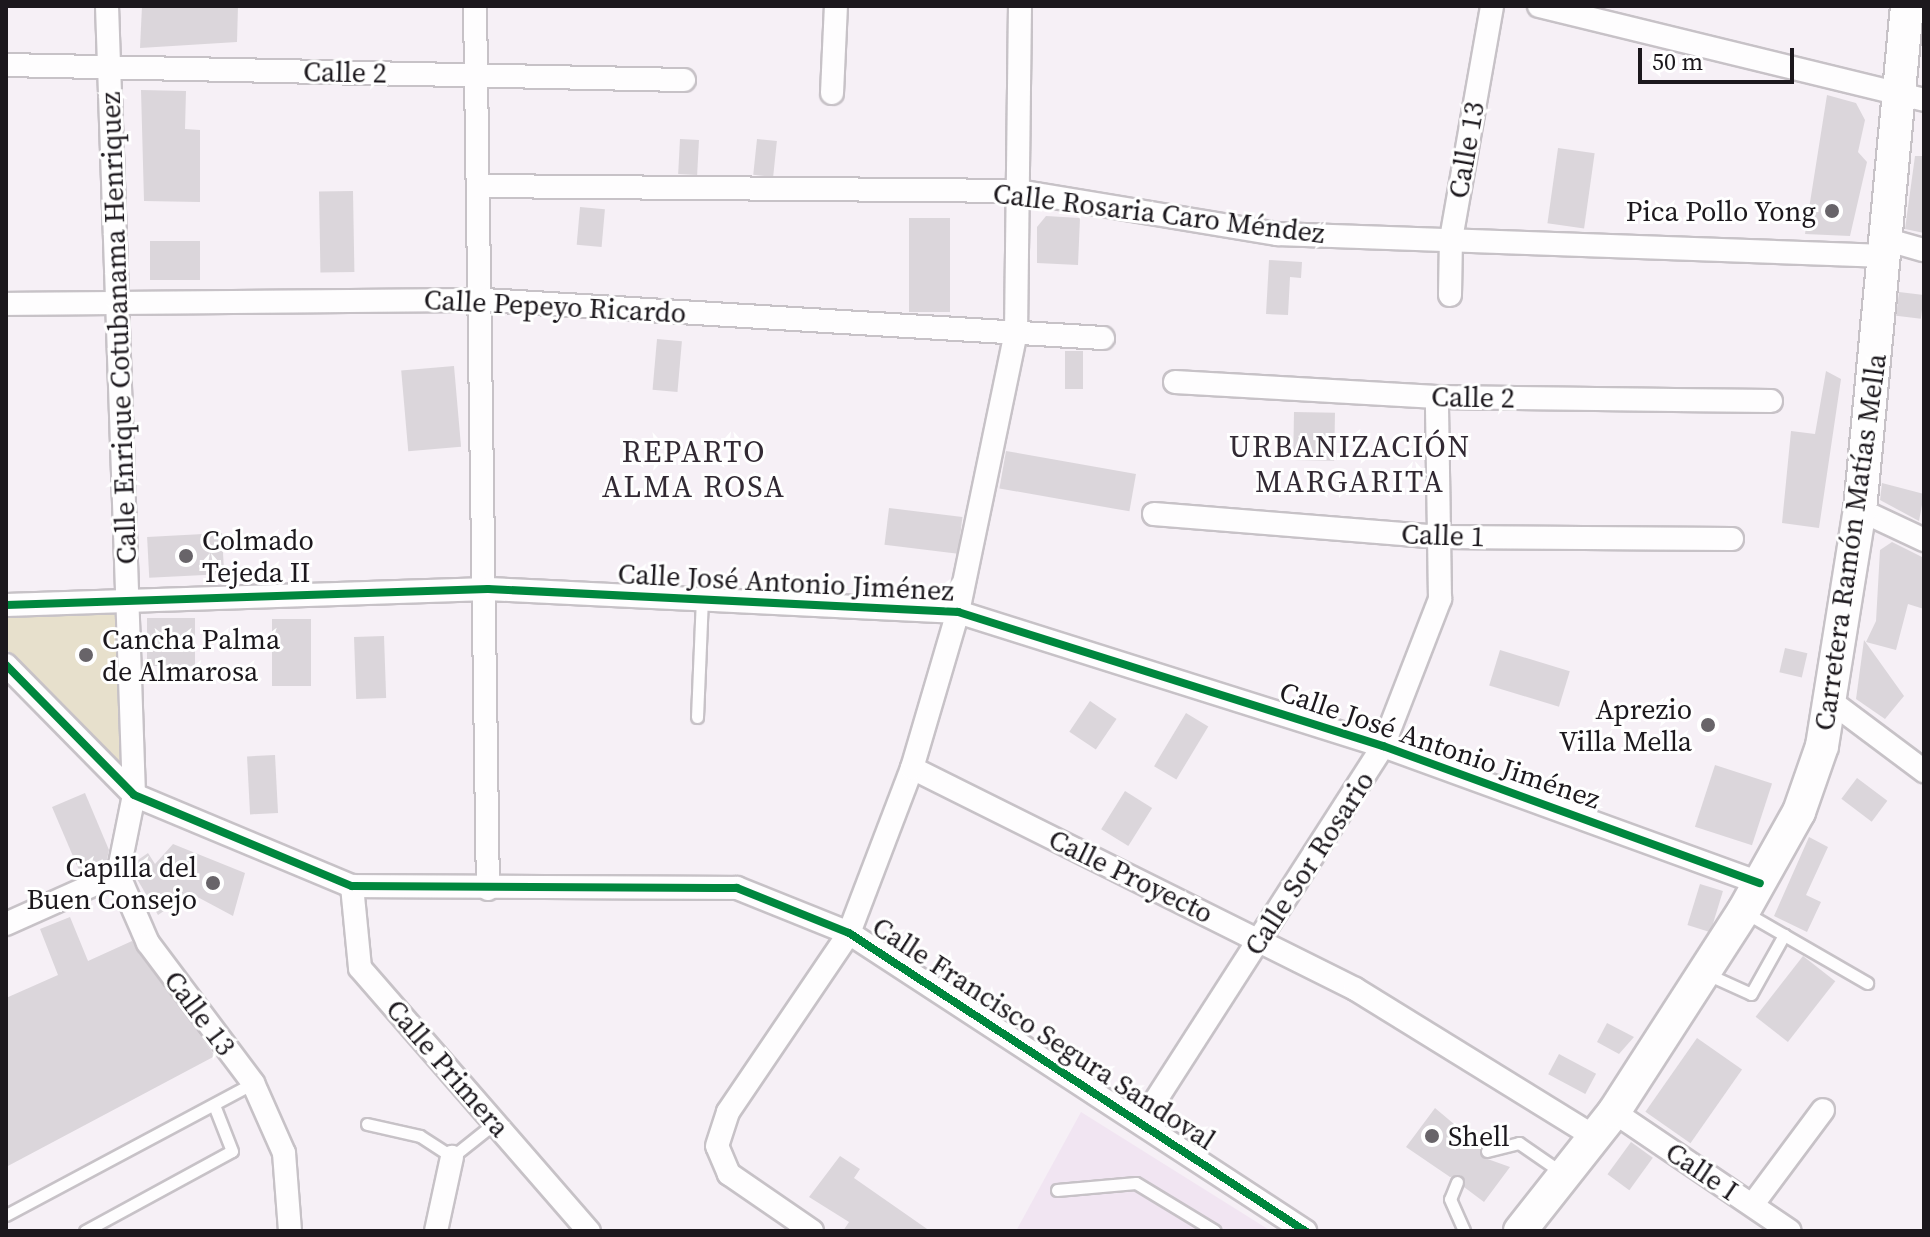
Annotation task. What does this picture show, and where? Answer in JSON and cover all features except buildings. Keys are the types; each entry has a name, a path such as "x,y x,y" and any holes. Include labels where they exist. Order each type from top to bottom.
{"main road":[{"name":"Carretera Ramón Matías Mella","path":"1520,1231 1604,1124 1743,912 1799,812 1833,703 1860,510 1887,248 1913,98 1907,6"}],"street":[{"name":"Calle Enrique Cotubanama Henriquez","path":"107,6 112,305 129,597 134,795"},
{"path":"475,6 474,75 485,300 488,889"},
{"path":"832,93 836,6"},
{"path":"812,1231 729,1174 717,1146 728,1112 849,933 912,768 958,612 1016,333 1020,6"},
{"name":"Calle 13","path":"1450,295 1451,239 1492,6"},
{"path":"1539,6 1913,98"},
{"name":"Calle 2","path":"6,65 684,80"},
{"name":"Calle Rosaria Caro Méndez","path":"479,186 1017,191 1277,234 1924,250"},
{"name":"Calle Pepeyo Ricardo","path":"6,304 485,300 1103,338"},
{"name":"Calle 2","path":"1175,382 1437,397 1771,401"},
{"name":"Calle Sor Rosario","path":"1143,1120 1383,746 1440,599 1443,537 1437,397"},
{"path":"1860,510 1924,540"},
{"name":"Calle 1","path":"1154,514 1443,537 1732,539"},
{"name":"Calle José Antonio Jiménez","path":"6,605 129,597 488,589 958,612 1383,746 1760,883"},
{"name":"Calle Francisco Segura Sandoval","path":"6,665 134,795 352,886 737,888 849,933 1143,1120 1305,1231"},
{"path":"1833,703 1924,771"},
{"name":"Calle Proyecto","path":"912,768 1260,940 1604,1124"},
{"path":"6,924 118,874 134,795"},
{"name":"Calle 13","path":"118,874 148,943 253,1083 284,1153 290,1231"},
{"name":"Calle Primera","path":"352,886 360,968 589,1231"},
{"path":"1753,1204 1823,1110"},
{"name":"Calle I","path":"1604,1124 1753,1204 1790,1231"},
{"path":"436,1231 452,1157"}],"lane":[{"path":"697,717 702,599"},
{"path":"1743,912 1867,983"},
{"path":"1703,971 1751,994 1784,935"},
{"path":"6,1215 253,1083"},
{"path":"85,1231 232,1151 214,1105"},
{"path":"367,1124 420,1136 452,1157 497,1122"},
{"path":"1487,1151 1519,1143 1565,1174"},
{"path":"1457,1182 1450,1199 1464,1231"},
{"path":"1057,1190 1136,1183 1215,1231"}],"shaded area":[{"path":"118,606 122,765 6,649 6,613"},
{"path":"1081,1112 1271,1231 1016,1231"}],"cycle path":[{"path":"6,605 488,589 958,612 1383,746 1760,883"},
{"path":"6,665 134,795 352,886 737,888 849,933 1305,1231"}],"place":[{"name":"Pica Pollo Yong","path":"1832,211"},
{"name":"Colmado Tejeda II","path":"186,556"},
{"name":"Cancha Palma de Almarosa","path":"86,655"},
{"name":"Aprezio Villa Mella","path":"1708,725"},
{"name":"Capilla del Buen Consejo","path":"213,883"},
{"name":"Shell","path":"1432,1136"}],"district":[{"name":"URBANIZACIÓN MARGARITA","path":"1350,464"},
{"name":"REPARTO ALMA ROSA","path":"694,469"}]}
